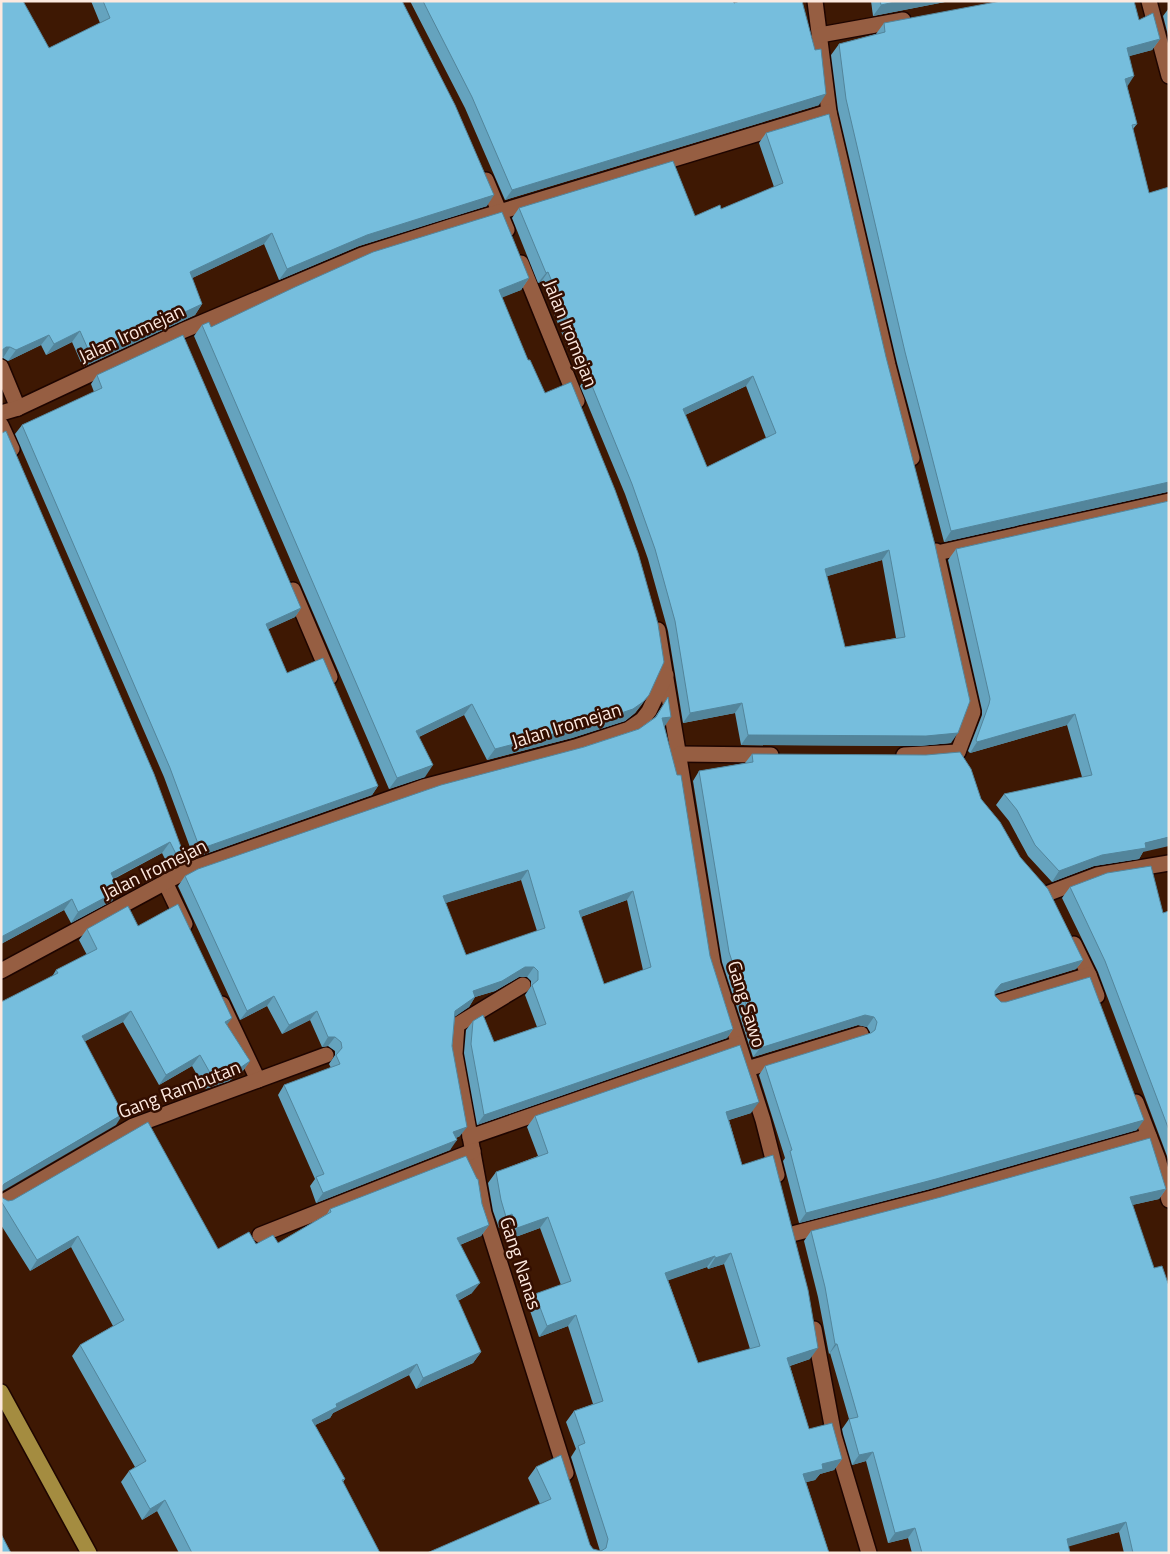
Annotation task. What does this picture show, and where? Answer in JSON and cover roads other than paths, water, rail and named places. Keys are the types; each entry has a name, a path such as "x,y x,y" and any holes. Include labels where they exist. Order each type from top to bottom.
{"main road":[{"path":"1,1392 89,1553"}],"street":[{"path":"815,1 830,112 888,365 915,468"},
{"path":"1149,1 1169,76"},
{"path":"820,36 916,18"},
{"path":"482,171 500,213 830,112"},
{"name":"Jalan Iromejan","path":"1,413 18,408 184,336 362,255 500,213 583,415"},
{"path":"1,366 18,408"},
{"path":"1,425 17,461"},
{"path":"937,553 1169,501"},
{"path":"932,534 973,712 958,752"},
{"path":"287,575 337,692"},
{"path":"654,616 666,674"},
{"name":"Jalan Iromejan","path":"1,971 165,882 186,866 382,796 575,747 630,729 649,712 666,674"},
{"name":"Gang Sawo","path":"666,674 713,964 763,1120 780,1187"},
{"path":"889,755 958,752"},
{"path":"958,752 968,767"},
{"path":"680,754 790,755"},
{"path":"1049,893 1097,875 1169,863"},
{"path":"1038,880 1049,893 1057,909"},
{"path":"165,882 190,936"},
{"path":"1069,934 1089,975 1102,1010"},
{"path":"997,1003 1089,975"},
{"name":"Gang Nanas","path":"523,985 456,1025 455,1054 484,1213 571,1488"},
{"path":"216,990 258,1080"},
{"path":"746,1069 861,1034"},
{"path":"260,1235 472,1144 738,1044"},
{"name":"Gang Rambutan","path":"1,1203 134,1126 326,1055"},
{"path":"1132,1090 1149,1136 1163,1158 1169,1200"},
{"path":"792,1234 941,1195 1149,1136"},
{"path":"812,1319 834,1436 869,1553"}]}
